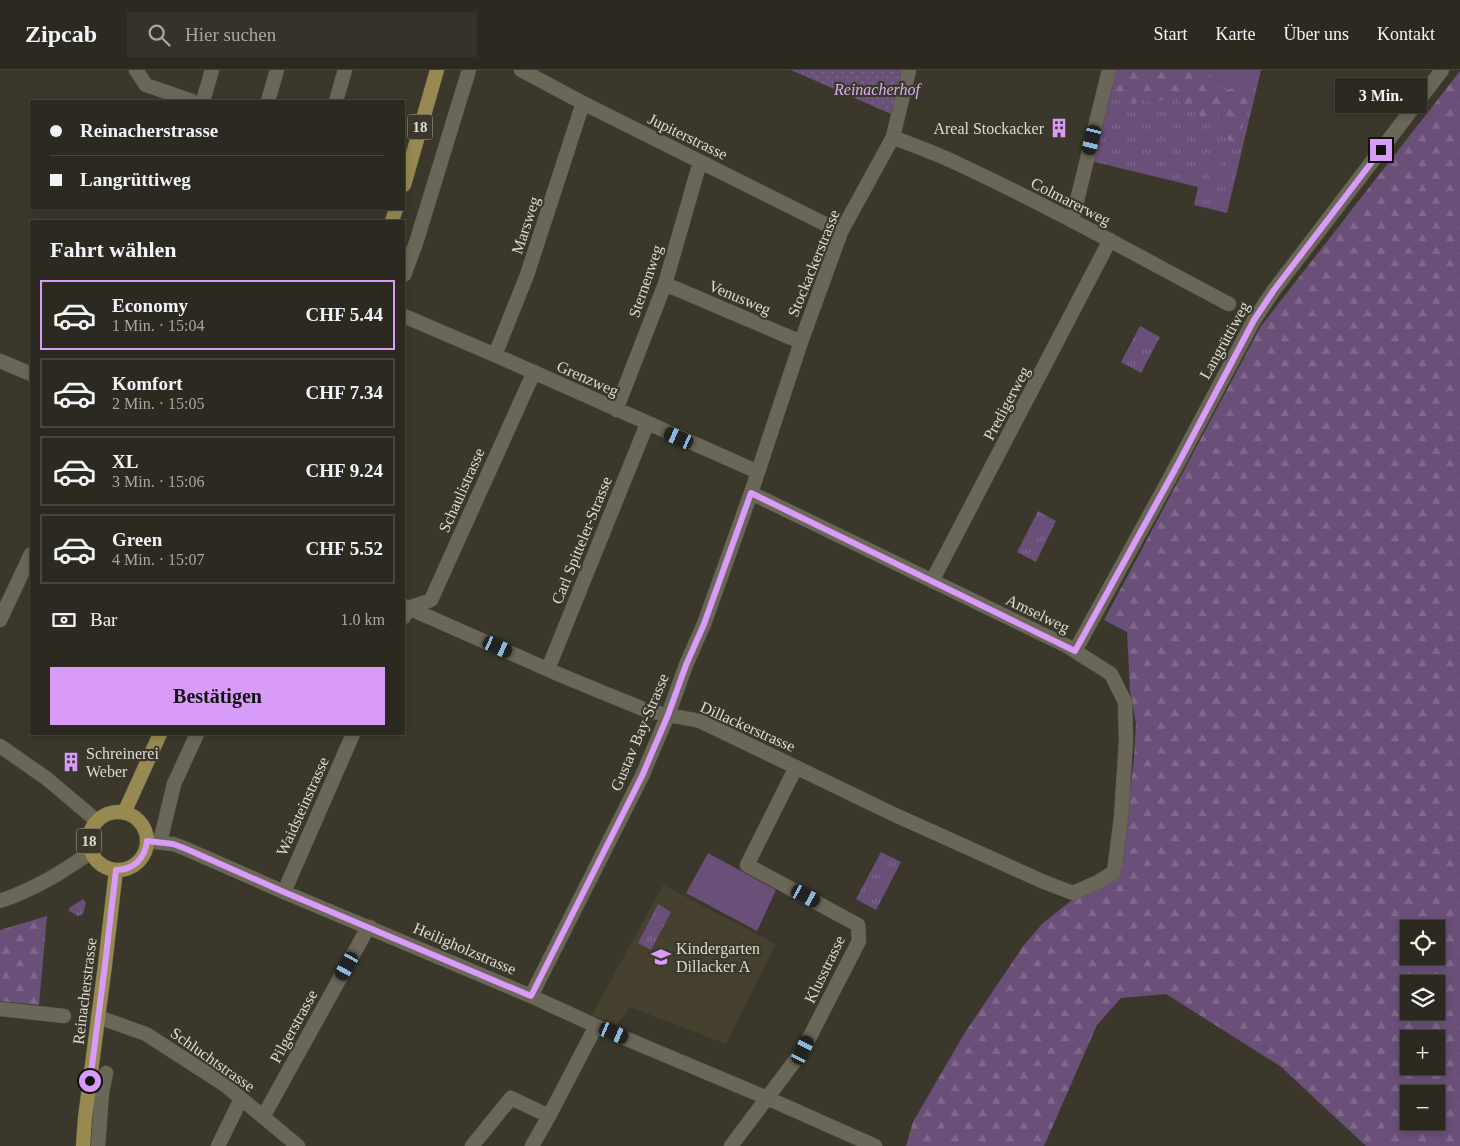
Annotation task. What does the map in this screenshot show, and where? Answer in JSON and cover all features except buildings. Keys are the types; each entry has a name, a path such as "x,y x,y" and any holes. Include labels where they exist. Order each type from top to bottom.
{"main road":[{"name":"18","path":"405,179 437,70"},
{"path":"154,842 134,817 124,813 160,735"},
{"name":"18","path":"124,813 111,813 103,816 92,829 89,838 91,852 96,860 102,865 116,870 130,868 138,862 154,842"},
{"name":"Reinacherstrasse","path":"83,1146 116,870"}],"street":[{"path":"136,70 146,85 189,100"},
{"path":"203,100 212,70"},
{"path":"268,100 277,70"},
{"path":"336,100 345,70"},
{"path":"405,272 416,243 469,70"},
{"name":"Jupiterstrasse","path":"521,70 841,232"},
{"name":"Stockackerstrasse","path":"758,472 801,342 841,232 893,137 909,70"},
{"path":"1072,221 1109,70"},
{"name":"Langrüttiweg","path":"1075,651 1178,464 1254,320 1274,290 1442,70"},
{"name":"Marsweg","path":"495,355 526,275 583,103"},
{"name":"Colmarerweg","path":"893,137 955,162 1110,240 1228,304"},
{"name":"Sternenweg","path":"616,410 665,284 700,162"},
{"name":"Predigerweg","path":"932,581 1110,240"},
{"name":"Venusweg","path":"665,284 801,342"},
{"name":"Grenzweg","path":"405,316 758,472"},
{"path":"0,361 30,374"},
{"name":"Schaulistrasse","path":"405,610 431,600 534,372"},
{"name":"Carl Spitteler-Strasse","path":"548,669 647,424"},
{"name":"Gustav Bay-Strasse","path":"531,996 642,776 704,624 758,472"},
{"name":"Amselweg","path":"751,493 1075,651 1111,674 1125,702 1126,741 1121,818 1114,872 1098,882 1073,893"},
{"path":"0,620 30,556"},
{"name":"Dillackerstrasse","path":"405,610 648,711 700,721 893,814 1044,882 1073,893"},
{"path":"154,842 174,784 197,735"},
{"name":"Waidsteinstrasse","path":"284,892 353,735"},
{"path":"0,746 46,778 97,821"},
{"name":"Klusstrasse","path":"731,1146 803,1050 860,941 858,925 747,865 796,767"},
{"name":"Heiligholzstrasse","path":"154,842 173,844 184,848 531,996 596,1026 875,1146"},
{"path":"0,901 38,886 91,852"},
{"name":"Pilgerstrasse","path":"263,1117 370,927"},
{"path":"0,1009 64,1016"},
{"name":"Schluchtstrasse","path":"98,1018 146,1034 225,1085 298,1146"},
{"path":"532,1146 596,1026"},
{"path":"98,1146 102,1093 106,1073"},
{"path":"472,1146 510,1098 549,1116"},
{"path":"218,1146 241,1099"}],"shaded area":[{"path":"663,885 776,944 726,1044 630,1007 617,1025 592,1015"}],"green space":[{"name":"Reinacherhof","path":"791,70 902,70 891,114"},
{"path":"1113,70 1261,70 1227,213 1194,205 1198,187 1091,161"},
{"path":"1117,70 1209,70 1208,76 1223,90 1253,85 1236,152 1230,146 1219,114 1201,117 1196,107 1189,111 1181,104 1177,97 1152,103 1140,100 1133,105 1130,100 1116,99 1114,82"},
{"path":"1215,70 1257,70 1254,82 1223,88 1215,79"},
{"path":"1460,71 1460,1146 1366,1146 1280,1066 1166,994 1121,998 1097,1025 1044,1146 906,1146 913,1122 964,1034 1024,945 1043,923 1081,893 1120,876 1134,758 1136,724 1130,691 1127,632 1104,620 1261,326"},
{"path":"1215,155 1223,156 1213,200 1206,199"},
{"path":"1140,326 1160,337 1141,373 1121,362"},
{"path":"1038,511 1056,521 1036,562 1017,552"},
{"path":"881,852 901,862 876,910 856,899"},
{"path":"708,853 776,890 757,931 686,893"},
{"path":"83,899 86,903 83,914 78,916 69,911 69,908"},
{"path":"658,904 671,912 651,950 638,943"},
{"path":"47,916 39,1005 0,1001 0,930"}],"place":[{"name":"Areal Stockacker","path":"1059,128"},
{"name":"Schreinerei Weber","path":"71,762"},
{"name":"Kindergarten Dillacker A","path":"661,957"}],"route":[{"path":"90,1081 116,870 130,868 138,862 146,851 147,841 173,844 184,848 531,996 642,776 704,624 751,493 1075,651 1178,464 1254,320 1274,290 1381,150"}]}
